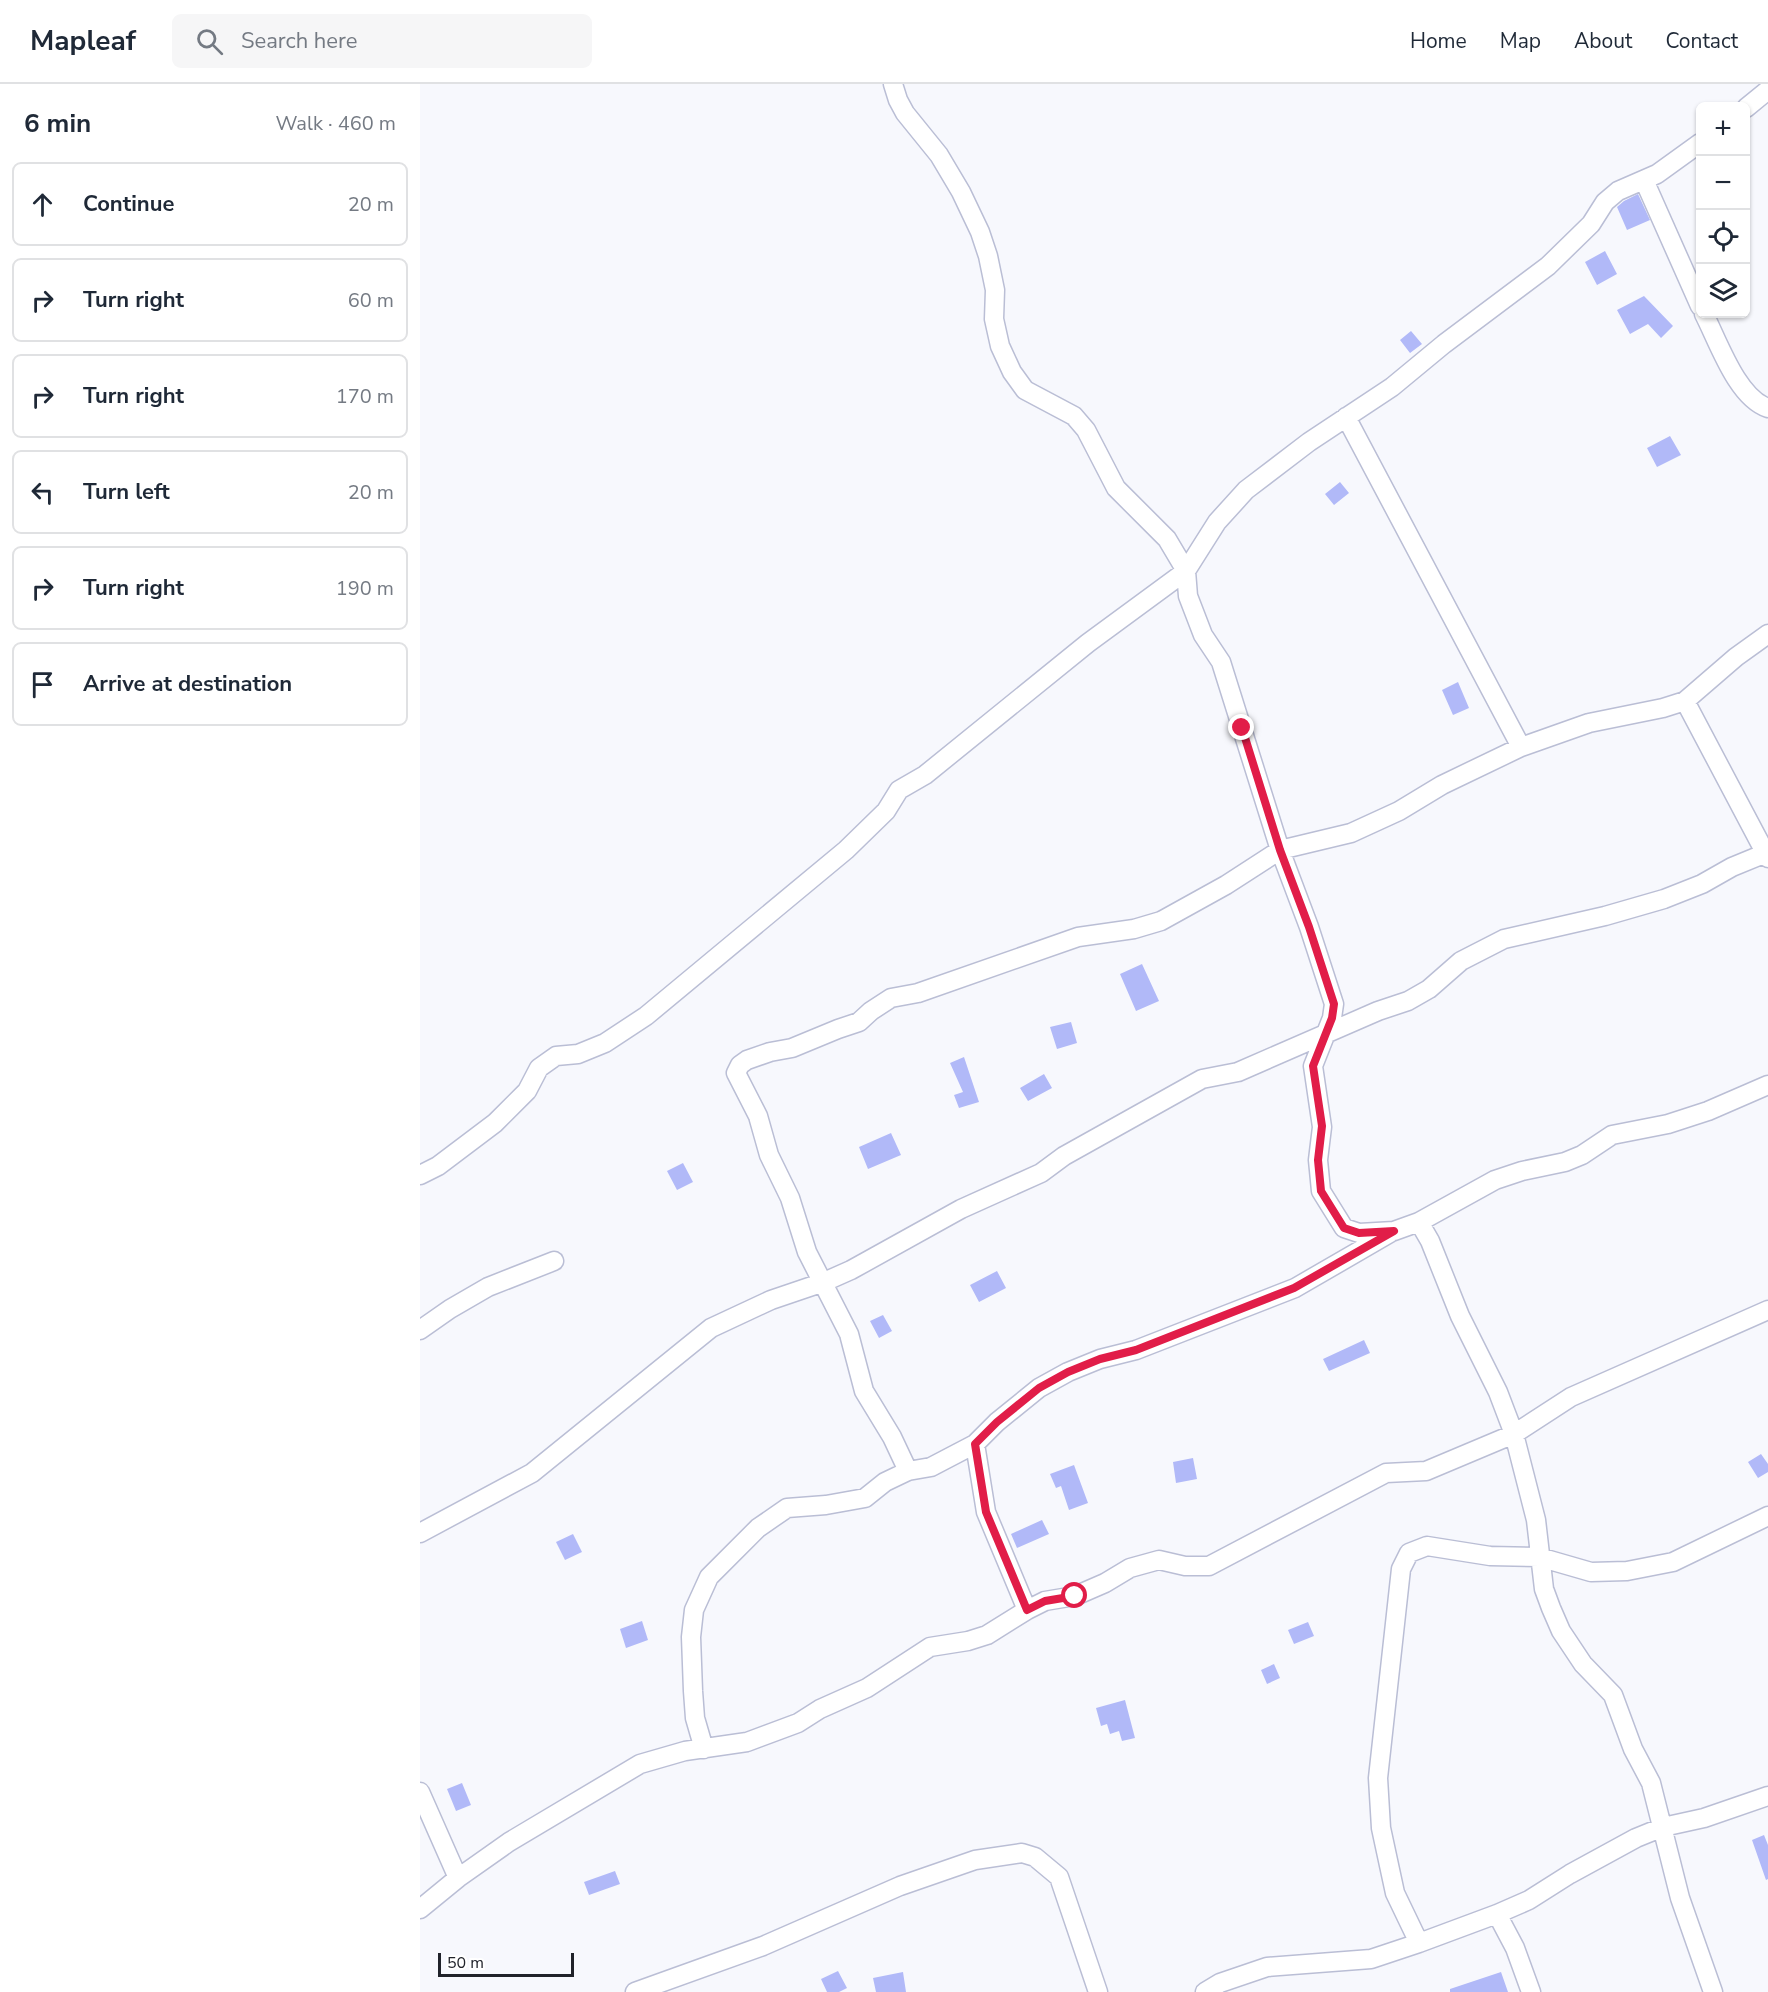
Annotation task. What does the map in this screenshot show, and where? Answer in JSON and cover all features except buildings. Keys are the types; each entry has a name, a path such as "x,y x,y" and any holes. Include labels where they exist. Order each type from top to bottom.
{"street":[{"path":"894,84 898,100 905,113 939,154 980,232 995,290 994,319 1000,346 1012,372 1025,390 1074,416 1086,430 1116,488 1167,539 1186,571 1188,596 1203,635 1221,662 1280,850 1309,927 1334,1004 1332,1018 1313,1066 1322,1126 1318,1160 1321,1191 1344,1228 1359,1233 1394,1231"},
{"path":"1750,105 1768,90"},
{"path":"420,1175 438,1166 495,1123 527,1091 539,1068 555,1056 578,1054 605,1043 646,1016 846,850 886,811 899,790 925,775 1088,643 1186,571 1217,522 1246,490 1346,417 1392,387 1444,344 1548,266 1591,224 1605,202 1618,191 1657,174 1696,147"},
{"path":"1644,180 1696,295"},
{"path":"1706,318 1739,384 1752,399 1768,408"},
{"path":"1346,417 1521,747"},
{"path":"908,1471 892,1437 864,1391 849,1334 807,1252 790,1198 769,1155 758,1116 736,1073 740,1065 747,1060 770,1052 792,1048 859,1022 891,998 918,993 1078,937 1107,931 1134,929 1161,921 1226,885 1280,850 1351,833 1400,811 1442,785 1521,747 1589,723 1685,702 1736,657 1768,634"},
{"path":"420,1533 532,1473 711,1328 771,1300 851,1270 961,1209 1041,1173 1064,1156 1202,1079 1238,1072 1325,1033 1408,1001 1429,989 1461,961 1504,939 1605,916 1664,899 1702,884 1732,867 1767,856 1685,702"},
{"path":"704,1749 695,1718 691,1638 694,1610 709,1577 758,1528 788,1508 826,1505 865,1498 885,1482 908,1471 932,1467 975,1444 997,1422 1039,1388 1068,1372 1100,1359 1136,1350 1294,1288 1394,1231 1419,1222 1495,1180 1522,1171 1565,1162 1582,1155 1612,1135 1668,1124 1708,1111 1768,1085"},
{"path":"1419,1222 1430,1242 1460,1316 1498,1392 1514,1434 1536,1520 1544,1589 1551,1608 1561,1630 1582,1664 1613,1695 1633,1749 1651,1783 1680,1898 1713,1992"},
{"path":"420,1330 488,1287 554,1261"},
{"path":"420,1909 458,1878 509,1842 640,1764 685,1751 747,1742 798,1722 867,1688 930,1647 968,1641 987,1635 1045,1601 1075,1596 1105,1583 1130,1568 1159,1560 1185,1566 1209,1566 1386,1473 1426,1470 1514,1434 1571,1397 1768,1311"},
{"path":"975,1444 986,1512 1027,1610"},
{"path":"1419,1943 1395,1893 1381,1828 1378,1778 1401,1569 1409,1553 1427,1546 1490,1556 1539,1557 1591,1572 1627,1571 1672,1562 1768,1516"},
{"path":"420,1792 458,1878"},
{"path":"1205,1992 1220,1983 1267,1967 1371,1959 1419,1943 1528,1900 1636,1838 1663,1827 1704,1818 1768,1796"},
{"path":"634,1992 763,1946 900,1886 975,1860 1022,1853 1035,1857 1059,1877 1098,1992"},
{"path":"1497,1914 1515,1948 1531,1992"}],"route":[{"path":"1075,1596 1045,1601 1027,1610 986,1512 975,1444 997,1422 1039,1388 1068,1372 1100,1359 1136,1350 1294,1288 1394,1231 1359,1233 1344,1228 1321,1191 1318,1160 1322,1126 1313,1066 1332,1018 1334,1004 1309,927 1280,850 1242,728"}]}
